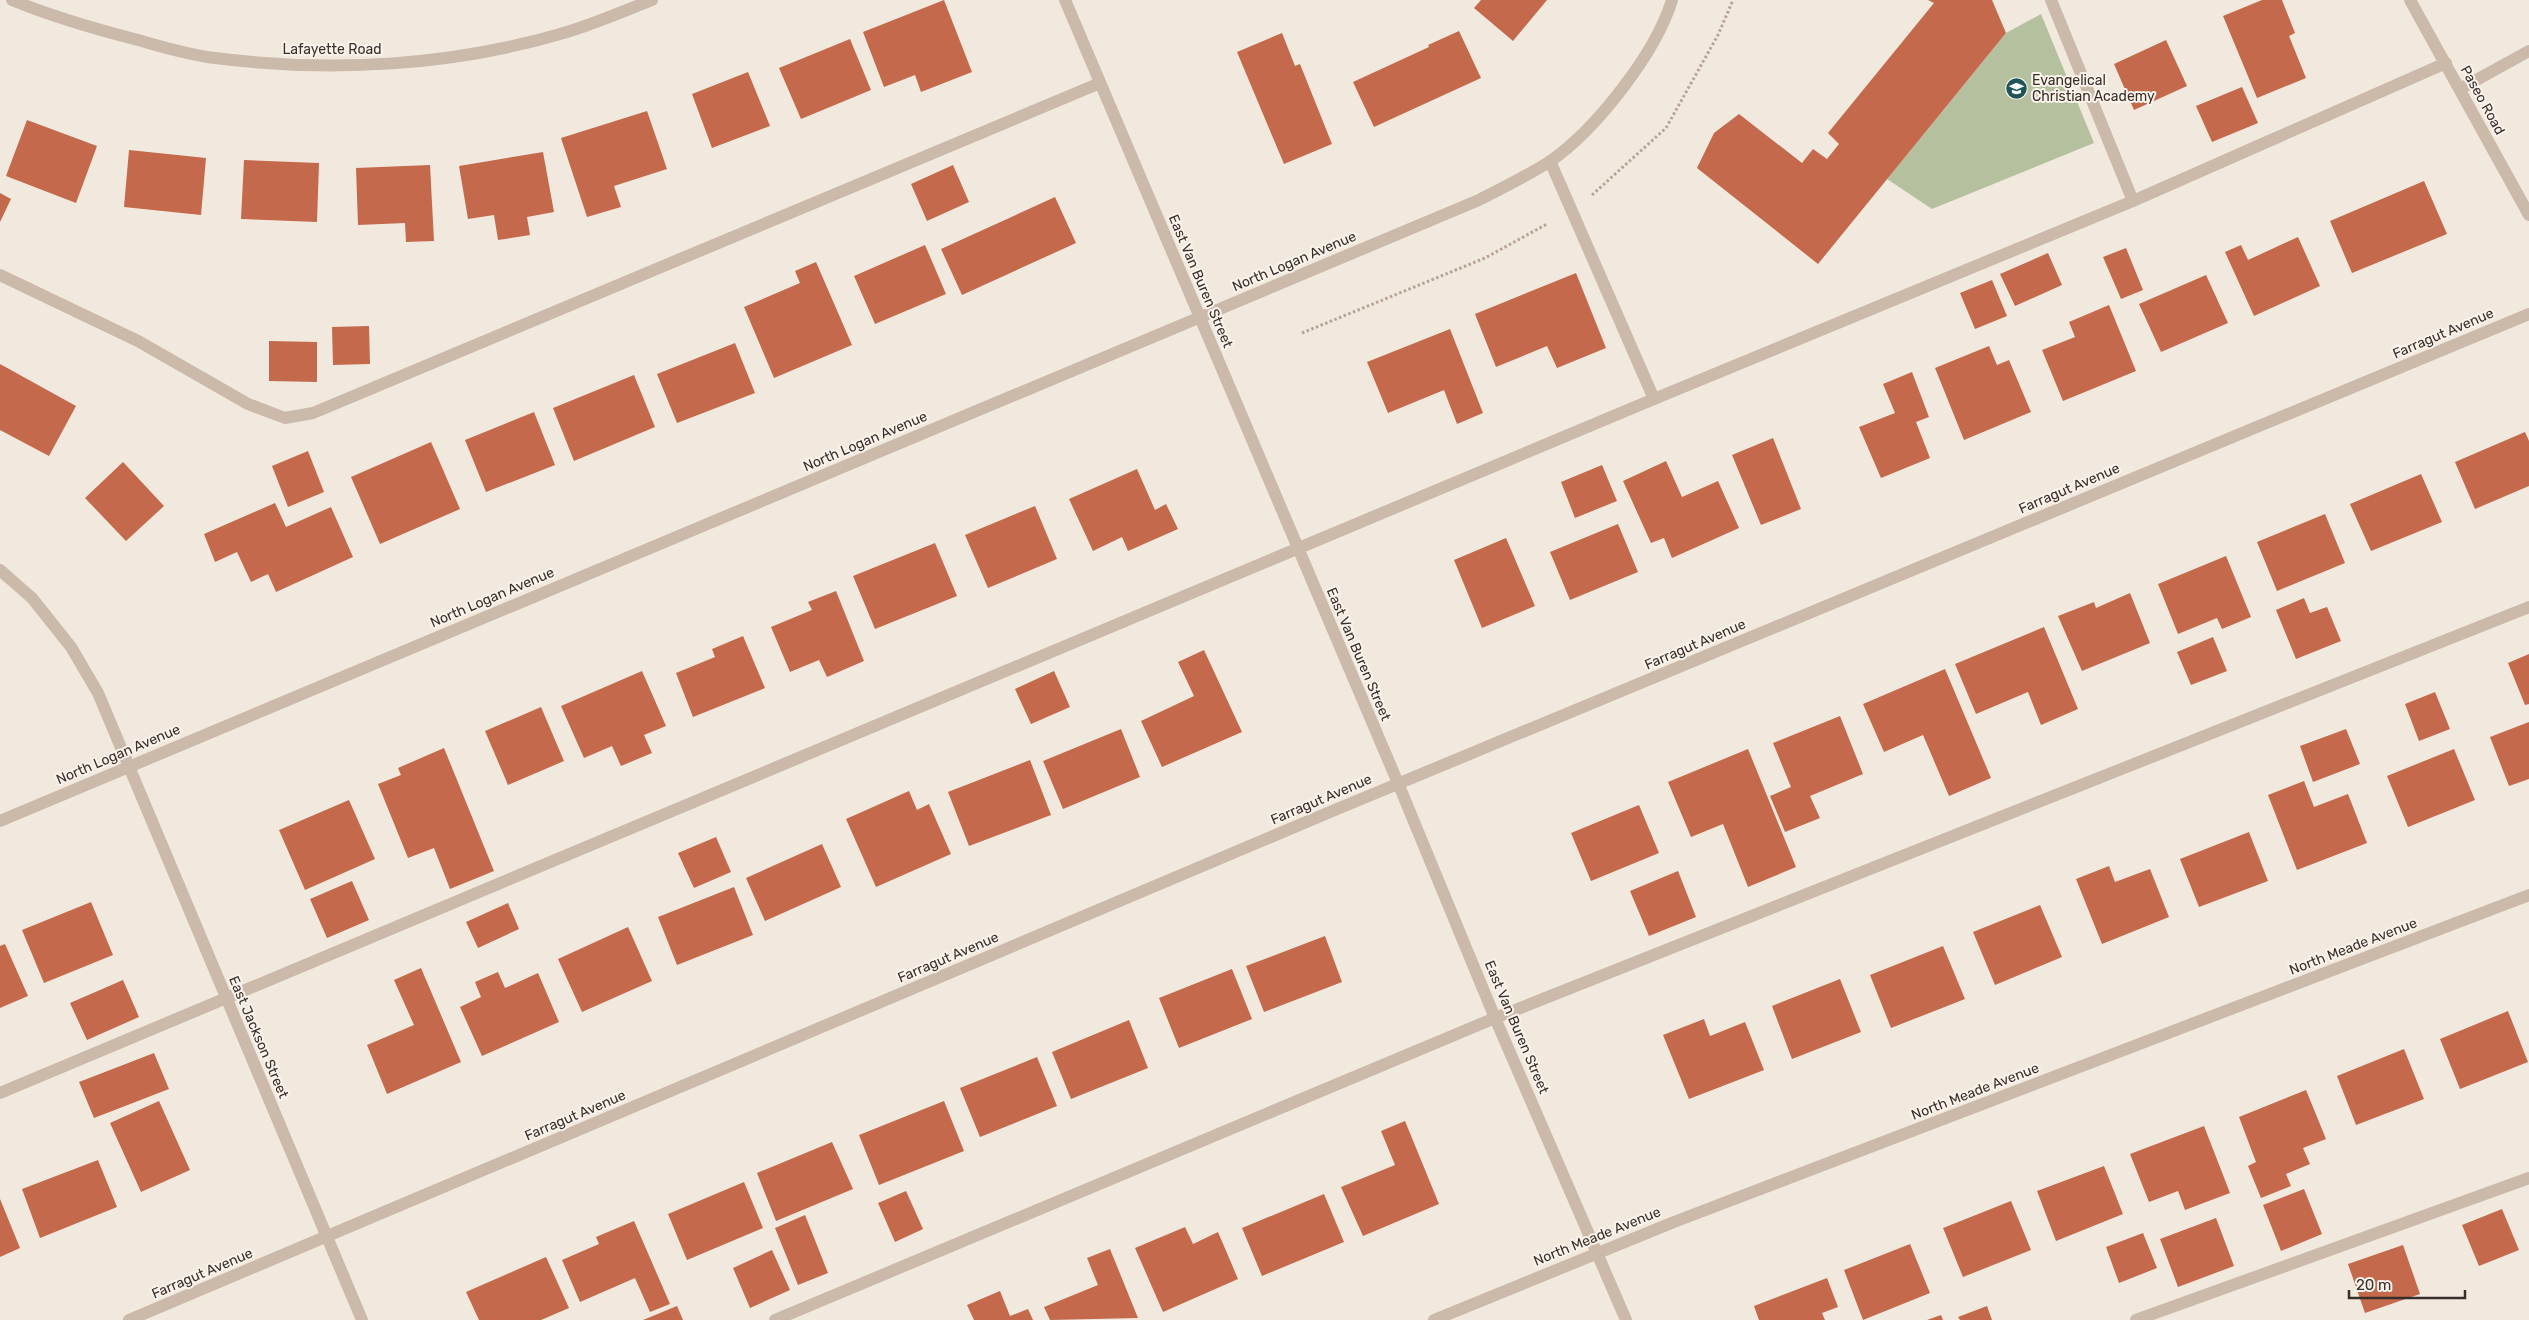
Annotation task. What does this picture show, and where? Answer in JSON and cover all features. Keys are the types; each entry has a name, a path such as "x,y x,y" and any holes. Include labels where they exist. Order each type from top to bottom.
{"street":[{"name":"Lafayette Road","path":"12,0 88,27 157,45 214,58 289,65 424,62 495,50 568,32 652,0"},
{"name":"East Van Buren Street","path":"1065,0 1398,783 1495,1018 1598,1251 1626,1320"},
{"name":"North Logan Avenue","path":"0,821 1479,200 1550,161 1614,100 1646,55 1672,0"},
{"path":"2051,0 2133,201"},
{"name":"Paseo Road","path":"2410,0 2529,215"},
{"path":"2460,89 2529,51"},
{"path":"0,1093 1654,399 2133,201 2446,63"},
{"path":"0,275 138,341 248,404 285,418 313,413 1100,83"},
{"path":"1550,161 1654,399"},
{"name":"Farragut Avenue","path":"128,1320 1398,783 2529,314"},
{"name":"East Jackson Street","path":"0,570 32,598 71,647 98,693 362,1320"},
{"path":"774,1320 1495,1018 2529,607"},
{"name":"North Meade Avenue","path":"1434,1320 1598,1251 2529,895"},
{"path":"2136,1320 2529,1178"}],"green space":[{"name":"Evangelical Christian Academy","path":"2041,14 2094,143 1932,209 1887,179 2006,33"}],"building":[{"path":"944,0 972,72 921,92 915,75 884,87 863,32"},
{"path":"1481,0 1547,0 1513,41 1474,8"},
{"path":"1928,0 1992,0 2006,33 1818,264 1697,168 1714,133 1739,114 1802,163 1813,149 1827,159 1839,144 1828,133 1934,3"},
{"path":"2262,0 2282,0 2295,33 2289,36 2306,78 2257,98 2223,16"},
{"path":"1459,31 1481,78 1374,127 1353,82"},
{"path":"1282,33 1295,66 1300,64 1332,144 1284,164 1237,52"},
{"path":"850,39 871,90 801,119 779,68"},
{"path":"2166,40 2187,86 2134,110 2114,64"},
{"path":"748,72 770,126 712,148 692,94"},
{"path":"2242,87 2258,123 2212,142 2196,106"},
{"path":"647,111 667,169 614,186 621,207 587,217 561,138"},
{"path":"27,120 97,146 76,203 6,176"},
{"path":"129,150 206,158 201,215 124,207"},
{"path":"543,152 554,212 527,217 530,235 498,240 494,215 468,219 459,166"},
{"path":"244,160 319,163 317,222 241,219"},
{"path":"430,165 434,241 406,242 405,223 358,225 356,168"},
{"path":"953,165 969,202 927,221 911,184"},
{"path":"2424,181 2447,234 2352,273 2330,221"},
{"path":"0,193 11,199 0,222"},
{"path":"1055,197 1076,243 962,295 941,249"},
{"path":"2298,237 2320,286 2254,316 2225,252 2241,245 2248,260"},
{"path":"925,245 946,294 875,324 854,276"},
{"path":"2126,248 2143,290 2121,299 2103,257"},
{"path":"2048,253 2062,285 2015,306 2000,274"},
{"path":"816,262 852,345 774,378 744,307 800,283 795,271"},
{"path":"1576,273 1606,348 1557,368 1547,346 1496,367 1475,314"},
{"path":"2206,275 2228,323 2161,352 2139,304"},
{"path":"1992,280 2007,316 1975,329 1960,293"},
{"path":"2109,305 2136,371 2063,401 2042,350 2075,337 2069,322"},
{"path":"369,326 370,364 333,365 332,327"},
{"path":"1450,329 1483,413 1457,424 1444,390 1388,413 1367,362"},
{"path":"269,341 317,342 317,382 269,381"},
{"path":"735,343 755,393 677,423 657,374"},
{"path":"1989,346 1997,365 2009,360 2031,412 1964,440 1935,368"},
{"path":"0,364 76,406 49,456 0,430"},
{"path":"1912,372 1929,417 1916,422 1930,458 1881,478 1859,427 1895,413 1883,384"},
{"path":"634,375 655,427 574,461 553,408"},
{"path":"534,412 555,465 486,492 465,440"},
{"path":"2525,432 2529,441 2529,486 2475,509 2455,462"},
{"path":"1773,438 1801,509 1761,525 1732,455"},
{"path":"431,442 460,509 380,544 351,477"},
{"path":"308,451 324,492 288,507 272,466"},
{"path":"1666,461 1682,497 1718,481 1739,528 1672,558 1664,538 1651,543 1623,481"},
{"path":"123,462 164,506 126,541 85,498"},
{"path":"1602,465 1617,501 1575,518 1561,482"},
{"path":"1137,469 1155,510 1166,504 1178,529 1128,551 1122,537 1093,551 1069,499"},
{"path":"2421,474 2442,522 2371,551 2350,504"},
{"path":"275,503 286,527 331,507 353,557 276,592 268,574 251,582 237,552 215,562 204,534"},
{"path":"1035,506 1057,559 988,588 965,535"},
{"path":"2325,514 2345,563 2277,591 2257,542"},
{"path":"1618,524 1638,572 1570,600 1550,552"},
{"path":"1506,538 1535,606 1482,628 1454,560"},
{"path":"935,543 957,596 875,629 853,576"},
{"path":"2226,556 2251,617 2222,629 2217,618 2178,634 2158,584"},
{"path":"836,591 864,661 827,677 819,660 790,672 771,627 812,610 808,602"},
{"path":"2130,593 2150,643 2082,671 2058,616 2094,602 2096,608"},
{"path":"2304,598 2310,613 2327,607 2341,641 2296,659 2276,610"},
{"path":"2044,627 2078,709 2041,725 2028,692 1976,714 1955,664"},
{"path":"743,636 765,688 693,717 676,673 715,657 712,649"},
{"path":"2213,637 2227,671 2191,685 2177,652"},
{"path":"1204,650 1242,732 1162,767 1141,721 1194,696 1178,662"},
{"path":"2529,654 2529,704 2525,705 2508,663"},
{"path":"1945,669 1991,778 1949,796 1923,735 1884,752 1863,704"},
{"path":"642,671 666,726 644,735 652,753 621,766 612,746 584,758 561,706"},
{"path":"1054,671 1070,707 1031,724 1015,689"},
{"path":"2435,692 2450,729 2419,741 2405,704"},
{"path":"541,707 564,761 508,785 485,731"},
{"path":"1840,716 1863,774 1810,796 1820,818 1785,832 1770,796 1791,787 1773,743"},
{"path":"2529,722 2529,779 2509,786 2490,737"},
{"path":"1121,729 1140,777 1063,809 1043,761"},
{"path":"2346,729 2360,764 2313,782 2300,746"},
{"path":"444,748 494,871 450,889 434,848 408,858 378,784 401,775 398,768"},
{"path":"1748,749 1796,867 1748,887 1723,824 1691,837 1668,782"},
{"path":"2454,749 2475,800 2408,827 2387,776"},
{"path":"1030,760 1051,815 969,846 948,792"},
{"path":"2304,781 2314,807 2348,794 2367,843 2297,870 2268,795"},
{"path":"909,791 917,810 929,804 951,854 876,887 846,819"},
{"path":"349,800 375,859 305,890 279,830"},
{"path":"1639,805 1659,853 1591,881 1571,833"},
{"path":"2249,832 2268,881 2199,907 2180,859"},
{"path":"716,837 731,872 694,888 678,853"},
{"path":"822,844 841,887 765,921 746,878"},
{"path":"2109,866 2115,882 2150,869 2169,917 2102,944 2076,879"},
{"path":"1678,871 1696,917 1649,936 1630,891"},
{"path":"352,881 369,920 327,938 310,899"},
{"path":"734,887 753,935 677,965 658,917"},
{"path":"91,902 113,955 44,983 22,930"},
{"path":"508,903 519,929 478,948 466,922"},
{"path":"2040,905 2062,957 1995,985 1973,932"},
{"path":"628,927 652,981 582,1012 558,959"},
{"path":"1325,936 1342,982 1264,1012 1246,966"},
{"path":"5,944 28,996 0,1008 0,946"},
{"path":"1943,946 1965,999 1891,1028 1870,975"},
{"path":"421,968 461,1062 387,1094 367,1045 414,1025 394,980"},
{"path":"1232,969 1252,1019 1179,1048 1159,998"},
{"path":"498,972 505,988 538,973 559,1022 482,1056 460,1007 481,997 475,982"},
{"path":"1840,979 1861,1032 1792,1059 1772,1006"},
{"path":"123,980 139,1017 87,1040 70,1003"},
{"path":"2508,1011 2528,1062 2460,1089 2440,1039"},
{"path":"1704,1019 1710,1036 1745,1022 1764,1070 1689,1099 1663,1035"},
{"path":"1129,1020 1148,1068 1071,1099 1052,1052"},
{"path":"2404,1049 2424,1099 2356,1125 2337,1076"},
{"path":"154,1053 169,1089 94,1118 79,1082"},
{"path":"1037,1057 1057,1106 980,1137 960,1088"},
{"path":"2306,1090 2326,1139 2303,1148 2310,1164 2286,1174 2291,1186 2261,1198 2248,1166 2256,1162 2239,1117"},
{"path":"159,1101 190,1170 141,1192 110,1123"},
{"path":"944,1101 964,1151 879,1185 859,1135"},
{"path":"1405,1121 1439,1204 1363,1236 1341,1187 1395,1165 1381,1131"},
{"path":"2204,1126 2230,1193 2185,1210 2178,1191 2149,1202 2130,1154"},
{"path":"832,1142 853,1189 776,1221 757,1173"},
{"path":"98,1160 117,1207 40,1238 22,1189"},
{"path":"2104,1166 2123,1214 2056,1241 2037,1191"},
{"path":"744,1182 763,1228 687,1260 668,1214"},
{"path":"2304,1189 2322,1234 2281,1251 2263,1205"},
{"path":"906,1191 923,1229 895,1242 878,1203"},
{"path":"1324,1194 1344,1242 1262,1276 1242,1228"},
{"path":"0,1199 20,1248 0,1257"},
{"path":"2011,1201 2031,1250 1963,1277 1943,1228"},
{"path":"2502,1209 2519,1250 2479,1266 2462,1225"},
{"path":"805,1215 828,1273 798,1285 775,1228"},
{"path":"2216,1218 2234,1266 2178,1287 2160,1239"},
{"path":"634,1221 670,1304 650,1312 635,1278 580,1302 562,1260 599,1244 596,1237"},
{"path":"1185,1227 1193,1244 1218,1232 1238,1279 1163,1312 1135,1248"},
{"path":"2143,1233 2157,1268 2119,1283 2106,1247"},
{"path":"1910,1244 1930,1293 1863,1320 1844,1270"},
{"path":"2403,1245 2420,1294 2365,1313 2348,1264"},
{"path":"1110,1249 1138,1318 1050,1320 1044,1307 1098,1285 1087,1258"},
{"path":"772,1250 790,1290 750,1308 733,1268"},
{"path":"546,1257 569,1308 541,1320 479,1320 466,1292"},
{"path":"1827,1278 1838,1307 1822,1313 1825,1320 1759,1320 1754,1306"},
{"path":"1000,1291 1010,1316 1028,1309 1033,1320 974,1320 967,1305"},
{"path":"677,1306 683,1320 643,1320"},
{"path":"1987,1306 1992,1320 1960,1320 1958,1317"},
{"path":"1941,1315 1943,1320 1927,1320"}],"place":[{"name":"Evangelical Christian Academy","path":"2016,88"}]}
